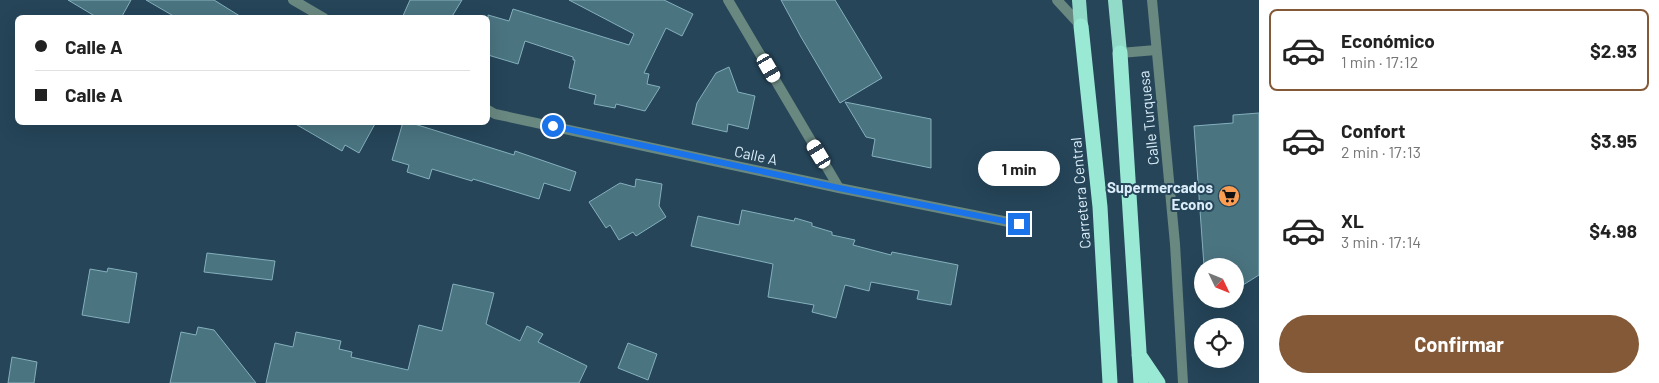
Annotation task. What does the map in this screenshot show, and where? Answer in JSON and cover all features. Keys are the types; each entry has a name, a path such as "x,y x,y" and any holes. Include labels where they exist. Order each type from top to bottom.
{"highway":[{"name":"Carretera Central","path":"1079,0 1100,207 1110,383"},
{"path":"1115,0 1141,383"},
{"path":"1139,354 1158,383"}],"street":[{"path":"293,0 319,15"},
{"path":"728,0 839,188"},
{"path":"1057,0 1081,26"},
{"name":"Calle Turquesa","path":"1152,0 1176,244 1183,383"},
{"path":"1120,53 1156,50"},
{"name":"Calle A","path":"490,111 495,114 839,188 1019,224"}],"building":[{"path":"68,0 131,0 123,15 93,15"},
{"path":"146,0 214,0 238,15 172,15"},
{"path":"410,0 462,0 453,15 403,15"},
{"path":"569,0 664,0 693,14 682,36 666,28 644,73 649,74 647,84 660,87 645,111 616,104 615,108 594,104 596,95 569,88 575,60 573,60 573,57 525,41 518,64 490,56 490,16 509,21 513,9 629,45 634,34"},
{"path":"781,0 835,0 882,78 840,103"},
{"path":"729,67 738,92 755,96 748,129 728,124 727,132 692,124 697,103 716,73"},
{"path":"845,102 931,119 931,168 872,156 875,139 866,137"},
{"name":"Supermercados Econo","path":"1259,113 1259,275 1244,284 1244,258 1203,258 1194,126 1233,123 1233,115"},
{"path":"297,125 374,125 359,153 345,145 342,151"},
{"path":"402,125 418,125 514,155 515,151 576,172 570,191 544,183 539,199 432,169 429,179 407,172 409,165 392,160"},
{"path":"636,179 662,184 659,206 666,217 636,236 633,232 619,240 610,225 606,228 589,202 620,183 635,187"},
{"path":"742,210 794,221 795,218 812,223 812,226 832,232 832,235 855,240 853,245 891,255 892,252 958,265 951,305 917,299 919,291 871,282 869,291 845,285 836,318 812,312 814,305 768,297 773,264 691,246 698,216 739,225"},
{"path":"207,253 275,261 272,280 204,272"},
{"path":"108,268 137,273 129,323 82,315 90,269 107,272"},
{"path":"453,284 494,293 486,324 520,341 527,326 543,334 538,342 587,366 579,383 266,383 275,343 293,347 296,332 341,341 339,349 352,352 351,357 408,370 419,325 442,331"},
{"path":"198,327 214,330 256,383 170,383 181,332 196,335"},
{"path":"628,343 657,354 648,380 618,368"},
{"path":"12,357 37,362 34,383 8,383"}],"place":[{"name":"Supermercados Econo","path":"1229,196"}],"route":[{"path":"553,126 839,188 1019,224"}]}
